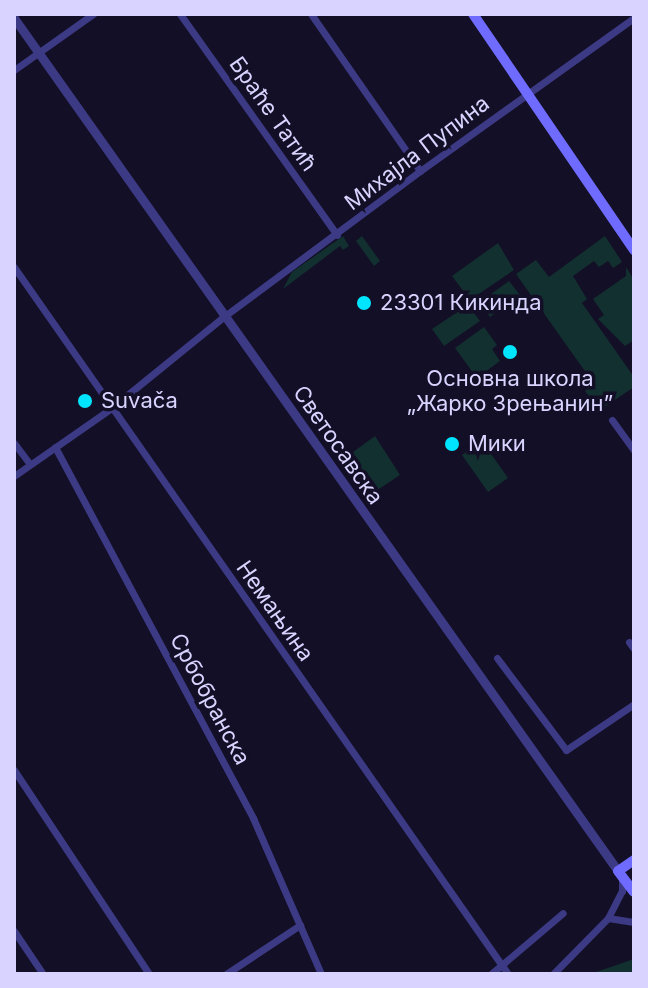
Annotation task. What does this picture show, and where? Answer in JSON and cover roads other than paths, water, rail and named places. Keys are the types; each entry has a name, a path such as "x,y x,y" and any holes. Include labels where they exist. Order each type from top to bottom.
{"main road":[{"path":"473,14 634,250"},
{"path":"620,873 634,860"},
{"name":"Светосавска","path":"620,873 634,892"}],"street":[{"path":"14,70 93,14"},
{"name":"Браће Татић","path":"180,14 337,235"},
{"path":"311,14 420,171"},
{"name":"Светосавска","path":"14,18 222,318 620,873"},
{"name":"Михајла Пупина","path":"14,476 110,409 222,318 420,171 634,18"},
{"name":"Немањина","path":"14,267 110,409 508,974"},
{"path":"612,420 634,450"},
{"path":"14,443 30,464"},
{"name":"Србобранска","path":"55,447 253,818 321,974"},
{"path":"497,658 566,750 634,704"},
{"path":"14,770 149,974"},
{"path":"553,974 608,918 622,891 620,873"},
{"path":"491,974 563,913"},
{"path":"608,918 634,922"},
{"path":"226,974 300,925"},
{"path":"14,931 43,974"}],"place":[{"name":"23301 Кикинда","path":"364,303"},
{"name":"Основна школа „Жарко Зрењанин”","path":"510,352"},
{"name":"Suvača","path":"85,401"},
{"name":"Мики","path":"452,444"}]}
